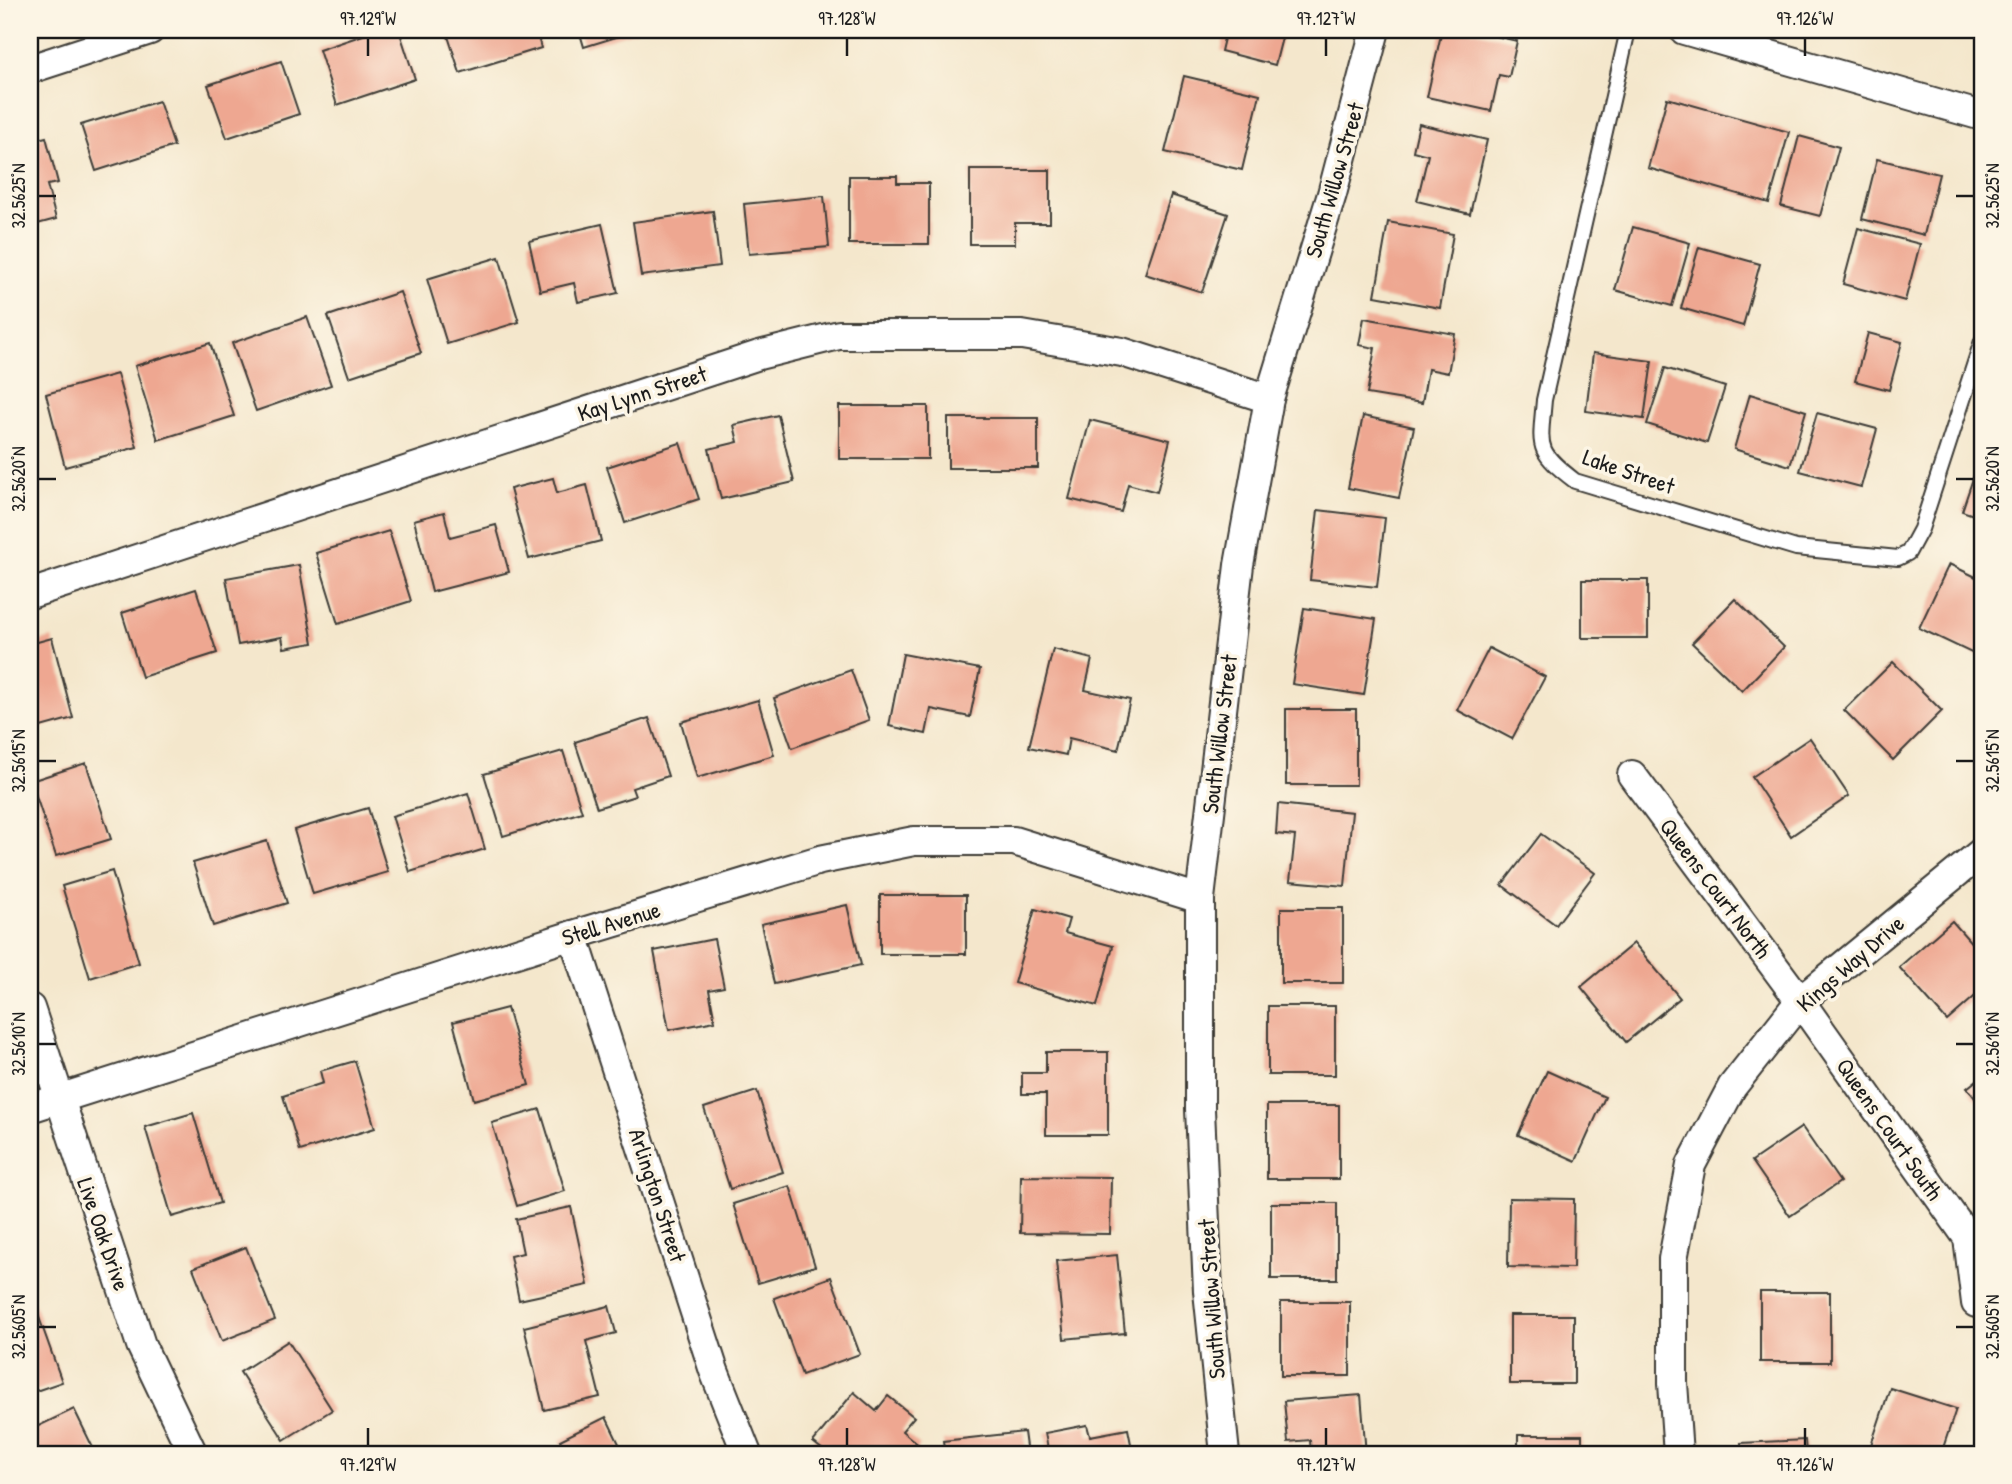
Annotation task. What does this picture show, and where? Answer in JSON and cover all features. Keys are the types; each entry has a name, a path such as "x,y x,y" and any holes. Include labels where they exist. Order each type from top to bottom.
{"street":[{"path":"30,69 150,30"},
{"name":"South Willow Street","path":"1225,1454 1207,1278 1200,1109 1200,900 1239,565 1269,399 1332,194 1375,30"},
{"path":"1684,30 1982,116"},
{"name":"Kay Lynn Street","path":"30,594 758,355 839,335 1022,335 1122,352 1269,399"},
{"name":"Queens Court North","path":"1632,775 1800,1001"},
{"name":"Stell Avenue","path":"30,1108 573,934 820,860 914,841 1014,841 1200,900"},
{"name":"Kings Way Drive","path":"1678,1454 1673,1383 1673,1259 1691,1165 1732,1087 1800,1001 1982,852"},
{"name":"Arlington Street","path":"573,934 714,1371 747,1454"},
{"name":"Queens Court South","path":"1800,1001 1968,1238 1976,1303"},
{"name":"Live Oak Drive","path":"30,1008 141,1345 193,1454"}],"lane":[{"name":"Lake Street","path":"1628,30 1544,400 1541,444 1549,460 1576,481 1796,548 1898,558 1908,553 1921,529 1982,341"}],"building":[{"path":"378,30 399,30 415,79 337,105 319,50"},
{"path":"446,30 536,30 541,48 460,73"},
{"path":"579,30 639,30 584,47"},
{"path":"1226,30 1284,30 1275,65 1221,51"},
{"path":"1442,30 1470,30 1517,41 1509,77 1499,75 1491,111 1427,97"},
{"path":"281,61 299,114 227,138 208,85"},
{"path":"1184,76 1260,94 1242,170 1165,152"},
{"path":"1667,98 1789,132 1769,203 1648,168"},
{"path":"159,101 174,146 96,171 81,125"},
{"path":"1419,124 1487,140 1470,214 1417,201 1428,155 1413,151"},
{"path":"1799,136 1839,147 1820,216 1781,206"},
{"path":"46,137 58,183 47,185 56,219 30,226 30,141"},
{"path":"1877,159 1939,174 1924,235 1862,219"},
{"path":"970,170 1050,170 1050,223 1015,223 1015,244 970,244"},
{"path":"849,176 897,176 897,183 929,183 929,244 849,244"},
{"path":"1171,195 1228,214 1202,292 1145,274"},
{"path":"824,196 829,247 749,254 744,204"},
{"path":"713,211 720,266 641,276 633,222"},
{"path":"1388,222 1453,234 1440,308 1375,296"},
{"path":"602,224 618,293 578,302 574,283 540,291 529,241"},
{"path":"1633,227 1690,243 1672,306 1615,290"},
{"path":"1858,228 1920,244 1905,301 1843,284"},
{"path":"1699,247 1760,264 1743,326 1681,308"},
{"path":"499,257 519,322 447,344 427,279"},
{"path":"400,292 421,353 349,377 328,316"},
{"path":"307,317 331,385 256,411 232,343"},
{"path":"1364,318 1455,334 1448,373 1428,369 1422,403 1367,394 1375,348 1359,345"},
{"path":"1868,333 1902,342 1889,390 1855,381"},
{"path":"210,343 234,416 158,440 135,366"},
{"path":"1593,353 1652,361 1644,419 1586,411"},
{"path":"1665,368 1725,387 1707,443 1647,424"},
{"path":"117,374 137,447 65,467 46,394"},
{"path":"1750,394 1806,411 1790,466 1734,449"},
{"path":"839,406 928,406 928,459 839,459"},
{"path":"1817,413 1877,429 1861,487 1800,471"},
{"path":"778,415 794,482 721,499 709,449 738,442 734,425"},
{"path":"1363,416 1414,427 1399,498 1348,488"},
{"path":"948,418 1038,418 1038,468 948,468"},
{"path":"1090,420 1170,440 1157,492 1128,484 1121,512 1069,499"},
{"path":"680,443 699,499 625,523 607,467"},
{"path":"1982,452 1982,518 1962,511"},
{"path":"553,478 557,493 587,485 601,541 529,559 510,489"},
{"path":"1318,510 1385,518 1377,587 1310,580"},
{"path":"444,512 450,537 496,525 509,572 432,592 414,520"},
{"path":"389,531 411,601 338,624 316,553"},
{"path":"1949,564 1982,580 1982,658 1919,628"},
{"path":"299,565 313,643 284,648 282,637 238,645 226,578"},
{"path":"1582,580 1648,580 1648,638 1582,638"},
{"path":"196,589 217,653 142,677 122,613"},
{"path":"1735,599 1784,647 1742,691 1692,643"},
{"path":"1304,608 1376,619 1364,695 1292,684"},
{"path":"52,638 73,718 30,730 30,644"},
{"path":"1489,648 1545,677 1512,739 1457,710"},
{"path":"1053,649 1092,659 1085,690 1130,700 1118,750 1069,738 1066,755 1029,747"},
{"path":"903,654 980,669 970,717 931,709 926,734 889,726"},
{"path":"1893,662 1942,711 1893,760 1844,710"},
{"path":"851,670 869,720 792,748 774,698"},
{"path":"758,700 774,755 697,778 681,722"},
{"path":"1286,709 1356,709 1356,785 1286,785"},
{"path":"649,718 668,776 632,788 635,796 597,808 575,742"},
{"path":"1810,738 1849,796 1791,836 1752,777"},
{"path":"563,751 582,812 503,836 484,774"},
{"path":"86,763 111,839 56,856 31,781"},
{"path":"468,793 485,849 410,872 392,816"},
{"path":"1278,804 1352,812 1345,886 1290,881 1295,836 1276,834"},
{"path":"368,808 388,872 313,894 294,830"},
{"path":"1541,834 1595,873 1556,925 1502,885"},
{"path":"267,841 287,903 213,926 193,863"},
{"path":"112,871 139,963 90,978 62,886"},
{"path":"880,895 966,895 966,954 880,954"},
{"path":"847,905 861,965 774,984 761,924"},
{"path":"1281,908 1343,908 1343,983 1281,983"},
{"path":"1035,909 1069,919 1065,933 1113,946 1097,1006 1014,983"},
{"path":"1952,921 1982,955 1982,990 1947,1021 1899,967"},
{"path":"714,939 724,987 709,990 715,1021 669,1030 654,951"},
{"path":"1634,943 1680,998 1626,1042 1581,987"},
{"path":"1268,1006 1335,1006 1335,1075 1268,1075"},
{"path":"507,1008 529,1085 474,1100 453,1022"},
{"path":"1046,1052 1108,1052 1108,1135 1046,1135 1046,1094 1022,1094 1022,1073 1046,1073"},
{"path":"355,1061 375,1128 300,1151 283,1096 323,1083 320,1071"},
{"path":"1547,1071 1605,1097 1576,1161 1518,1135"},
{"path":"1982,1076 1982,1107 1967,1088"},
{"path":"757,1091 783,1172 730,1189 704,1108"},
{"path":"1267,1105 1339,1105 1339,1179 1267,1179"},
{"path":"540,1109 565,1191 517,1206 492,1123"},
{"path":"193,1113 220,1203 172,1217 145,1127"},
{"path":"1802,1127 1840,1182 1790,1216 1752,1161"},
{"path":"1021,1176 1111,1177 1110,1234 1020,1233"},
{"path":"790,1186 815,1266 758,1283 733,1204"},
{"path":"1509,1198 1574,1199 1573,1268 1508,1267"},
{"path":"1271,1203 1337,1203 1337,1279 1271,1279"},
{"path":"571,1207 588,1285 519,1300 510,1256 523,1253 516,1219"},
{"path":"246,1247 275,1320 222,1341 193,1268"},
{"path":"1117,1255 1125,1333 1064,1339 1056,1261"},
{"path":"831,1277 860,1354 802,1375 774,1298"},
{"path":"30,1292 62,1382 30,1393"},
{"path":"1760,1292 1830,1292 1830,1362 1760,1362"},
{"path":"1281,1302 1350,1302 1350,1376 1281,1376"},
{"path":"609,1306 616,1333 586,1341 600,1397 544,1410 524,1327"},
{"path":"1510,1315 1574,1315 1574,1384 1510,1384"},
{"path":"288,1341 332,1410 284,1440 240,1372"},
{"path":"1890,1388 1956,1409 1941,1454 1888,1454 1870,1448"},
{"path":"854,1392 876,1411 888,1396 914,1417 902,1431 920,1446 913,1454 828,1454 813,1442"},
{"path":"1361,1395 1366,1454 1311,1454 1310,1440 1288,1442 1284,1401"},
{"path":"74,1409 96,1454 40,1454 30,1430"},
{"path":"606,1417 624,1454 567,1454 560,1440"},
{"path":"1087,1425 1090,1436 1128,1429 1133,1454 1049,1454 1045,1433"},
{"path":"1024,1432 1027,1454 945,1454 943,1441"},
{"path":"1518,1435 1582,1435 1582,1454 1518,1454"},
{"path":"1805,1440 1806,1454 1742,1454 1741,1443"}]}
